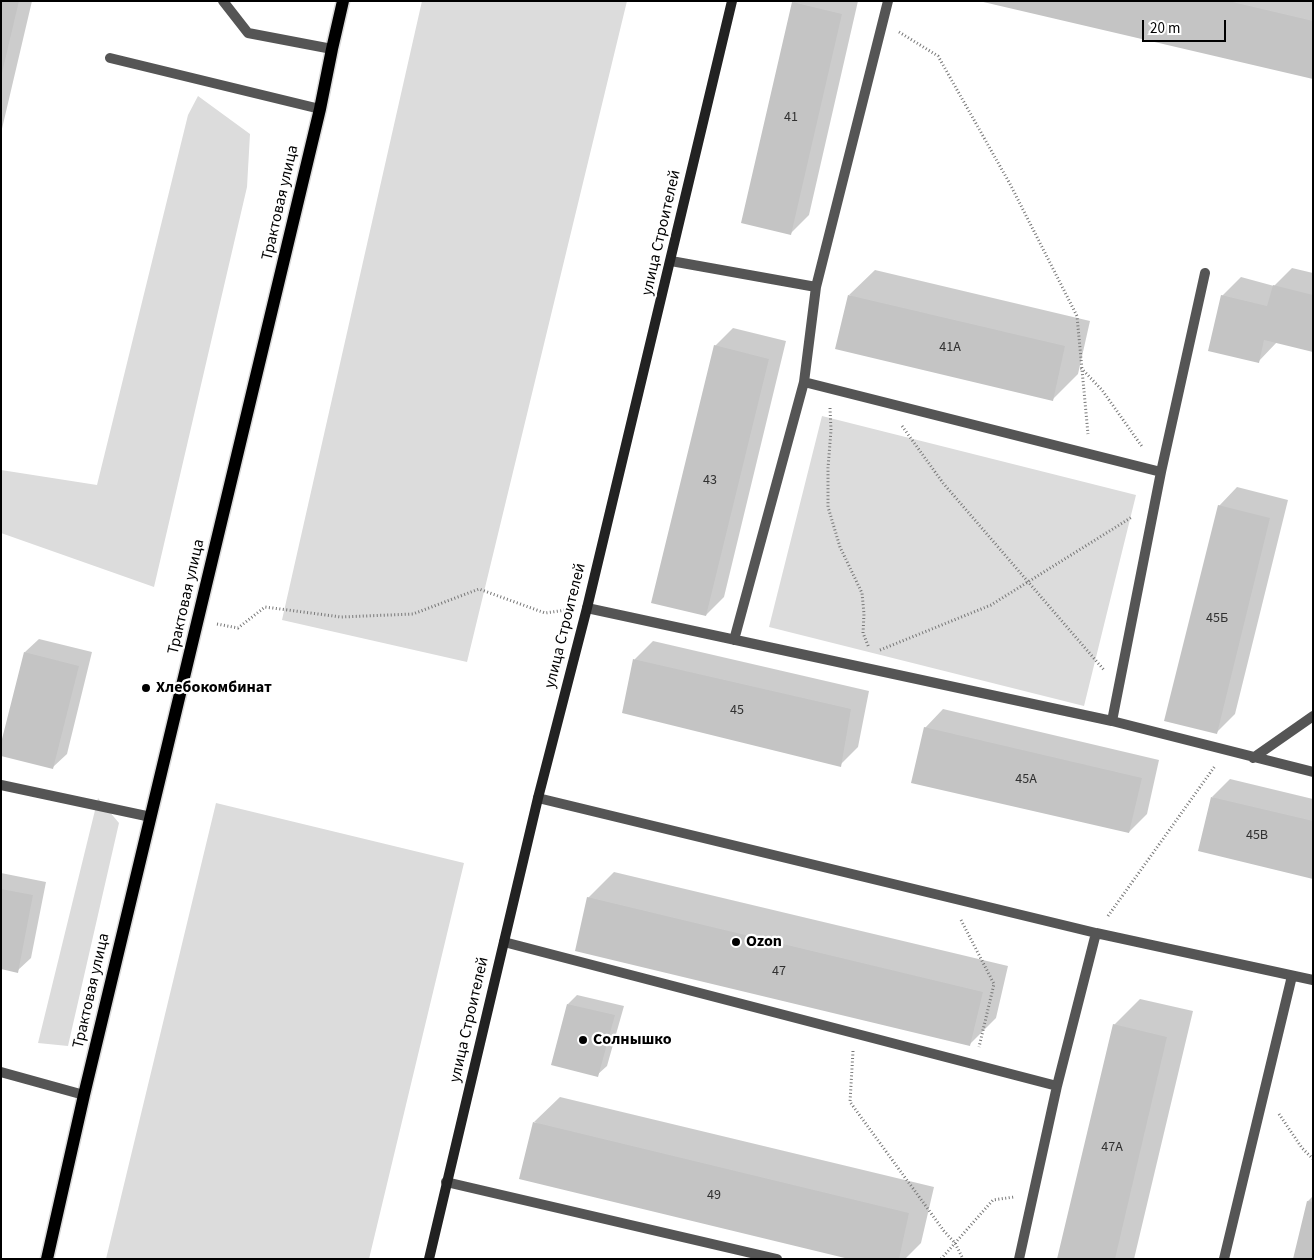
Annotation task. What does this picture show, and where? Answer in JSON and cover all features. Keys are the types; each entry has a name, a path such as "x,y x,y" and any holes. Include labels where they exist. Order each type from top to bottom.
{"main road":[{"name":"Трактовая улица","path":"47,1259 150,817 320,110 344,1"},
{"name":"улица Строителей","path":"429,1259 538,798 587,608 732,1"}],"lane":[{"path":"223,1 248,33 332,49"},
{"path":"734,640 804,382 816,287 888,1"},
{"path":"110,58 320,110"},
{"path":"671,261 816,287"},
{"path":"1112,721 1162,472 1205,273"},
{"path":"804,382 1162,472"},
{"path":"587,608 1112,721 1313,772"},
{"path":"1253,758 1313,716"},
{"path":"1,786 150,817"},
{"path":"538,798 1096,933 1313,980"},
{"path":"1019,1259 1057,1086 1096,933"},
{"path":"504,942 1057,1086"},
{"path":"1224,1259 1292,976"},
{"path":"2,1075 84,1095"},
{"path":"446,1182 777,1259"}],"path":[{"path":"883,22 938,56 1010,184 1045,257 1077,316 1091,454"},
{"path":"1081,367 1102,390 1162,472"},
{"path":"822,386 830,405 832,430 828,468 828,507 840,547 862,593 863,633 871,654 847,664"},
{"path":"884,402 943,483 1119,687"},
{"path":"879,650 991,605 1156,502"},
{"path":"198,621 238,628 265,607 341,617 413,614 479,589 545,613 587,608"},
{"path":"1096,933 1226,751"},
{"path":"949,898 994,984 974,1064"},
{"path":"854,1033 850,1102 944,1231 956,1243 963,1259"},
{"path":"1264,1092 1302,1148 1313,1159"},
{"path":"941,1259 993,1200 1033,1193"}],"shaded area":[{"path":"422,1 627,1 467,662 282,620"},
{"path":"198,96 250,134 247,187 154,587 1,533 1,470 97,485 188,115"},
{"path":"822,416 1136,495 1084,706 769,627"},
{"path":"98,798 119,823 68,1046 38,1043"},
{"path":"216,803 464,863 369,1259 106,1259"}],"building":[{"path":"1,1 19,1 2,73 1,73"},
{"path":"979,1 1228,1 1313,21 1313,79"},
{"path":"792,2 842,14 791,235 741,223"},
{"path":"1273,285 1313,295 1313,352 1264,340 1259,363 1208,351 1221,295 1267,306"},
{"path":"848,295 1065,346 1053,401 835,349"},
{"path":"714,345 769,359 706,616 651,603"},
{"path":"1218,505 1270,518 1217,734 1164,721"},
{"path":"24,652 79,666 53,769 1,756 1,743"},
{"path":"633,659 851,709 841,767 622,713"},
{"path":"924,727 1142,778 1129,833 911,783"},
{"path":"1211,797 1313,821 1313,879 1198,851"},
{"path":"1,889 33,895 18,973 1,969"},
{"path":"587,897 983,992 970,1046 575,951"},
{"name":"Солнышко","path":"567,1004 615,1015 598,1077 551,1065"},
{"path":"1113,1024 1167,1037 1115,1259 1057,1259"},
{"path":"533,1122 909,1213 899,1259 849,1259 519,1179"},
{"path":"1307,1201 1313,1202 1313,1259 1293,1259"}],"place":[{"name":"Хлебокомбинат","path":"146,688"},
{"name":"Ozon","path":"736,942"},
{"name":"Солнышко","path":"583,1040"}]}
